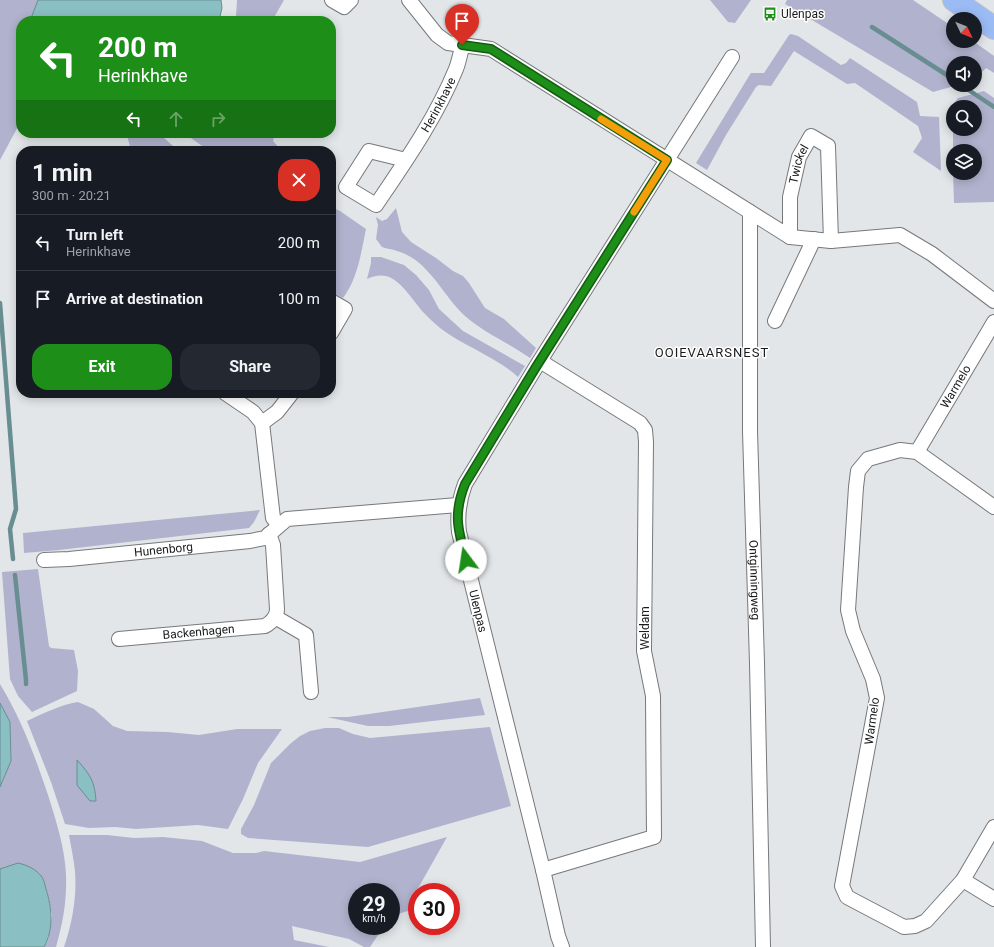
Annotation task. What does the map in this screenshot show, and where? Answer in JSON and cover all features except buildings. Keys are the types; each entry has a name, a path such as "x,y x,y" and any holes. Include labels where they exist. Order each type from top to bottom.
{"highway":[{"path":"954,0 994,28"}],"street":[{"path":"332,0 344,7 351,0"},
{"path":"409,0 437,35 448,43 491,49 790,237 831,241 900,235 932,254 994,301"},
{"name":"Herinkhave","path":"406,160 446,91 456,68 462,45"},
{"name":"Ulenpas","path":"562,947 459,532 457,520 458,505 465,484 540,360 732,57"},
{"name":"Twickel","path":"790,237 790,197 799,157 811,136 828,146 831,241"},
{"name":"Ontginningweg","path":"750,212 750,431 757,663 762,947"},
{"path":"775,321 814,239"},
{"path":"336,303 345,309 336,324"},
{"name":"Warmelo","path":"994,322 917,452 900,450 868,459 858,472 848,610 853,631 873,679 877,698 842,886 847,897 904,927 915,926 926,921 963,880 994,827"},
{"name":"Weldam","path":"540,360 640,424 645,430 644,652 653,696 654,837 543,870"},
{"path":"232,398 253,412 262,423 274,530 273,545 277,605 277,614 275,617 306,635 311,692"},
{"path":"262,423 277,412 288,398"},
{"path":"917,452 994,507"},
{"name":"Hunenborg","path":"44,560 250,541 264,538 287,519 458,505"},
{"name":"Backenhagen","path":"118,639 265,626 275,617"},
{"path":"963,880 994,899"}],"shaded area":[{"path":"0,0 38,0 32,16 16,16 16,130 0,160"},
{"path":"38,0 221,0 222,8 220,16 32,16"},
{"path":"237,0 284,0 275,16 236,16"},
{"path":"710,0 751,0 735,23 728,22"},
{"path":"787,0 913,0 946,22 946,48 982,47 994,56 994,73 986,68 982,72 982,56 946,56 946,88 933,92 785,4"},
{"path":"791,34 798,36 841,65 846,63 850,58 917,102 920,116 939,117 941,171 913,152 922,138 918,126 855,83 847,84 794,51 771,86 759,85 756,87 726,135 707,170 696,163 751,73 764,73"},
{"path":"984,91 994,98 994,202 954,203 953,180 982,180 982,144 953,144 953,136 982,136 982,100 956,100 958,98"},
{"path":"128,138 164,138 173,146 130,146"},
{"path":"191,138 274,138 273,141 278,146 202,146"},
{"path":"396,208 402,232 411,242 453,271 463,276 485,308 504,319 536,348 530,358 480,328 465,316 427,270 418,262 395,250 382,247 376,239 378,225 376,217 382,221 387,219"},
{"path":"336,209 366,229 356,274 343,298 336,294"},
{"path":"371,257 381,257 404,265 416,275 429,290 439,309 463,331 525,366 518,377 500,363 440,328 422,311 409,294 393,279 386,276 380,276 367,279"},
{"path":"260,510 249,528 24,553 23,533"},
{"path":"38,569 49,646 51,648 74,650 78,671 77,691 32,712 18,696 10,679 2,572"},
{"path":"0,684 22,726 34,754 58,827 65,865 66,893 63,920 56,947 44,947 48,940 52,915 42,877 18,863 0,869 0,787 11,761 10,722 0,703"},
{"path":"480,698 485,715 389,726 368,726 327,717 348,717"},
{"path":"78,702 94,709 113,726 127,731 168,732 199,735 237,729 282,729 258,763 243,799 228,829 198,825 136,829 115,827 89,828 65,824 51,782 27,721 58,707"},
{"path":"0,703 10,722 11,761 0,787"},
{"path":"490,727 511,806 368,847 248,838 241,834 241,829 254,805 271,763 290,744 300,736 310,731 325,728 339,728 353,734 370,738"},
{"path":"77,760 93,783 96,801 90,801 77,785"},
{"path":"69,835 107,835 134,838 163,837 202,841 233,853 256,853 264,851 360,862 447,837 421,883 408,883 408,911 400,913 400,883 348,883 348,935 378,935 370,947 364,947 349,939 292,926 294,940 329,947 64,947 72,920 75,901 75,867"},
{"path":"18,863 28,866 40,874 44,883 50,904 51,926 44,947 0,947 0,869"}],"waterway":[{"path":"872,27 946,75"},
{"path":"972,92 994,107"},
{"path":"0,303 16,509 10,529 13,559"},
{"path":"15,575 26,684"}],"slow traffic":[{"path":"601,119 667,160 634,212"}],"place":[{"name":"Ulenpas","path":"770,14"}],"district":[{"name":"OOIEVAARSNEST","path":"712,352"}],"route":[{"path":"462,45 491,49 667,160 536,367 465,484 458,505 457,520 466,560"}]}
